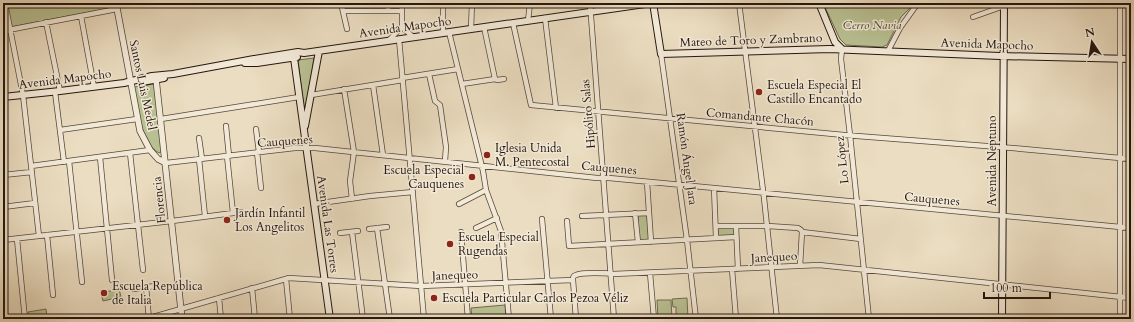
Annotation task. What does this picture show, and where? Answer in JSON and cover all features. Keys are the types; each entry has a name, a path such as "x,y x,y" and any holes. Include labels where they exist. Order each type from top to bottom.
{"main road":[{"name":"Avenida Mapocho","path":"3,97 58,92 130,82 136,79 154,78 254,59 653,3"},
{"name":"Ramón Ángel Jara","path":"653,3 661,54"},
{"path":"819,3 836,42 842,49"},
{"name":"Avenida Neptuno","path":"1002,319 1004,4"},
{"path":"829,49 836,42"},
{"name":"Avenida Mapocho","path":"842,49 1004,56 1131,59"},
{"name":"Mateo de Toro y Zambrano","path":"661,54 842,49"},
{"name":"Avenida Las Torres","path":"304,131 319,51"},
{"name":"Avenida Mapocho","path":"242,62 252,63 294,58 304,53"},
{"name":"Avenida Las Torres","path":"294,58 330,319"}],"street":[{"path":"5,3 23,95 39,236"},
{"path":"341,3 347,29"},
{"path":"388,3 388,11"},
{"path":"388,41 402,27 402,3"},
{"path":"444,3 446,32 462,84 482,165 486,190 502,233 509,319"},
{"path":"471,29 472,3"},
{"path":"528,21 530,3"},
{"name":"Hipólito Salas","path":"590,3 614,319"},
{"path":"739,3 773,267 777,319"},
{"path":"888,51 900,28 918,3"},
{"path":"1120,3 1120,319"},
{"path":"973,17 1004,4"},
{"path":"3,31 81,16 116,6"},
{"name":"Santos Luis Medel","path":"116,6 137,119 142,137 158,159 166,163"},
{"path":"343,11 402,11"},
{"path":"81,16 94,87"},
{"path":"545,18 556,108"},
{"path":"46,22 58,92 60,130 66,162 82,282"},
{"name":"Comandante Chacón","path":"513,23 531,105 850,135 1131,159"},
{"path":"402,27 413,37"},
{"path":"484,27 495,79"},
{"path":"398,39 424,319"},
{"name":"Lo López","path":"842,49 841,59 862,239 869,319"},
{"name":"Ramón Ángel Jara","path":"661,54 687,240 696,319"},
{"path":"311,95 458,69"},
{"path":"429,74 435,102 440,105 446,147 445,161"},
{"name":"Florencia","path":"154,78 161,119 182,319"},
{"path":"462,84 504,79"},
{"path":"373,85 383,155"},
{"path":"344,89 354,152 350,181 352,199"},
{"path":"161,119 299,97"},
{"path":"60,130 137,119"},
{"path":"226,126 233,213"},
{"path":"256,128 261,188"},
{"path":"199,138 205,216"},
{"name":"Cauquenes","path":"166,163 306,148 1131,228"},
{"path":"3,175 66,162 150,150"},
{"path":"130,153 143,270"},
{"path":"100,157 112,280"},
{"path":"648,182 651,242"},
{"path":"412,185 447,186"},
{"path":"714,188 716,238"},
{"path":"459,204 486,190"},
{"path":"314,204 413,192"},
{"path":"3,207 35,203"},
{"path":"3,240 172,222 205,216 241,212"},
{"path":"635,213 638,242"},
{"path":"582,216 649,213"},
{"path":"476,228 497,218"},
{"path":"542,219 551,319"},
{"path":"567,221 568,246 736,237"},
{"path":"716,226 768,226 798,228 802,232 862,239"},
{"path":"736,226 738,269"},
{"path":"369,229 387,227"},
{"path":"377,228 390,319"},
{"path":"340,233 358,231"},
{"path":"352,232 363,319"},
{"path":"460,232 468,319"},
{"path":"800,266 802,232"},
{"path":"47,236 53,295"},
{"path":"17,239 25,319"},
{"name":"Janequeo","path":"148,319 252,288 286,279 296,278 421,286 573,280 574,276 577,274 605,272 650,273 819,265 1131,298"},
{"path":"732,269 736,319"},
{"path":"650,273 654,319"},
{"path":"286,279 290,319"},
{"path":"573,280 576,319"},
{"path":"134,289 155,286"},
{"path":"146,288 148,319"},
{"path":"252,288 255,319"},
{"path":"219,298 221,319"}],"green space":[{"path":"7,3 110,3 111,8 11,27"},
{"name":"Cerro Navia","path":"823,3 915,3 901,17 887,45 882,47 846,45 840,39"},
{"path":"314,58 305,117 298,60"},
{"path":"154,84 162,151 159,153 153,148 144,133 134,87"},
{"path":"638,215 647,215 649,239 639,240"},
{"path":"718,227 735,227 735,236 718,237"},
{"path":"119,289 121,297 103,301 101,293"},
{"path":"687,298 688,319 676,319 676,307 673,307 672,299"},
{"path":"657,300 671,300 672,319 658,319"},
{"path":"505,305 506,319 472,319 471,308"},
{"path":"46,309 47,317 29,319 28,312"}],"place":[{"name":"Escuela Especial El Castillo Encantado","path":"759,92"},
{"name":"Iglesia Unida M. Pentecostal","path":"487,155"},
{"name":"Escuela Especial Cauquenes","path":"472,177"},
{"name":"Jardín Infantil Los Angelitos","path":"227,220"},
{"name":"Escuela Especial Rugendas","path":"450,244"},
{"name":"Escuela República de Italia","path":"104,293"},
{"name":"Escuela Particular Carlos Pezoa Véliz","path":"434,298"}]}
